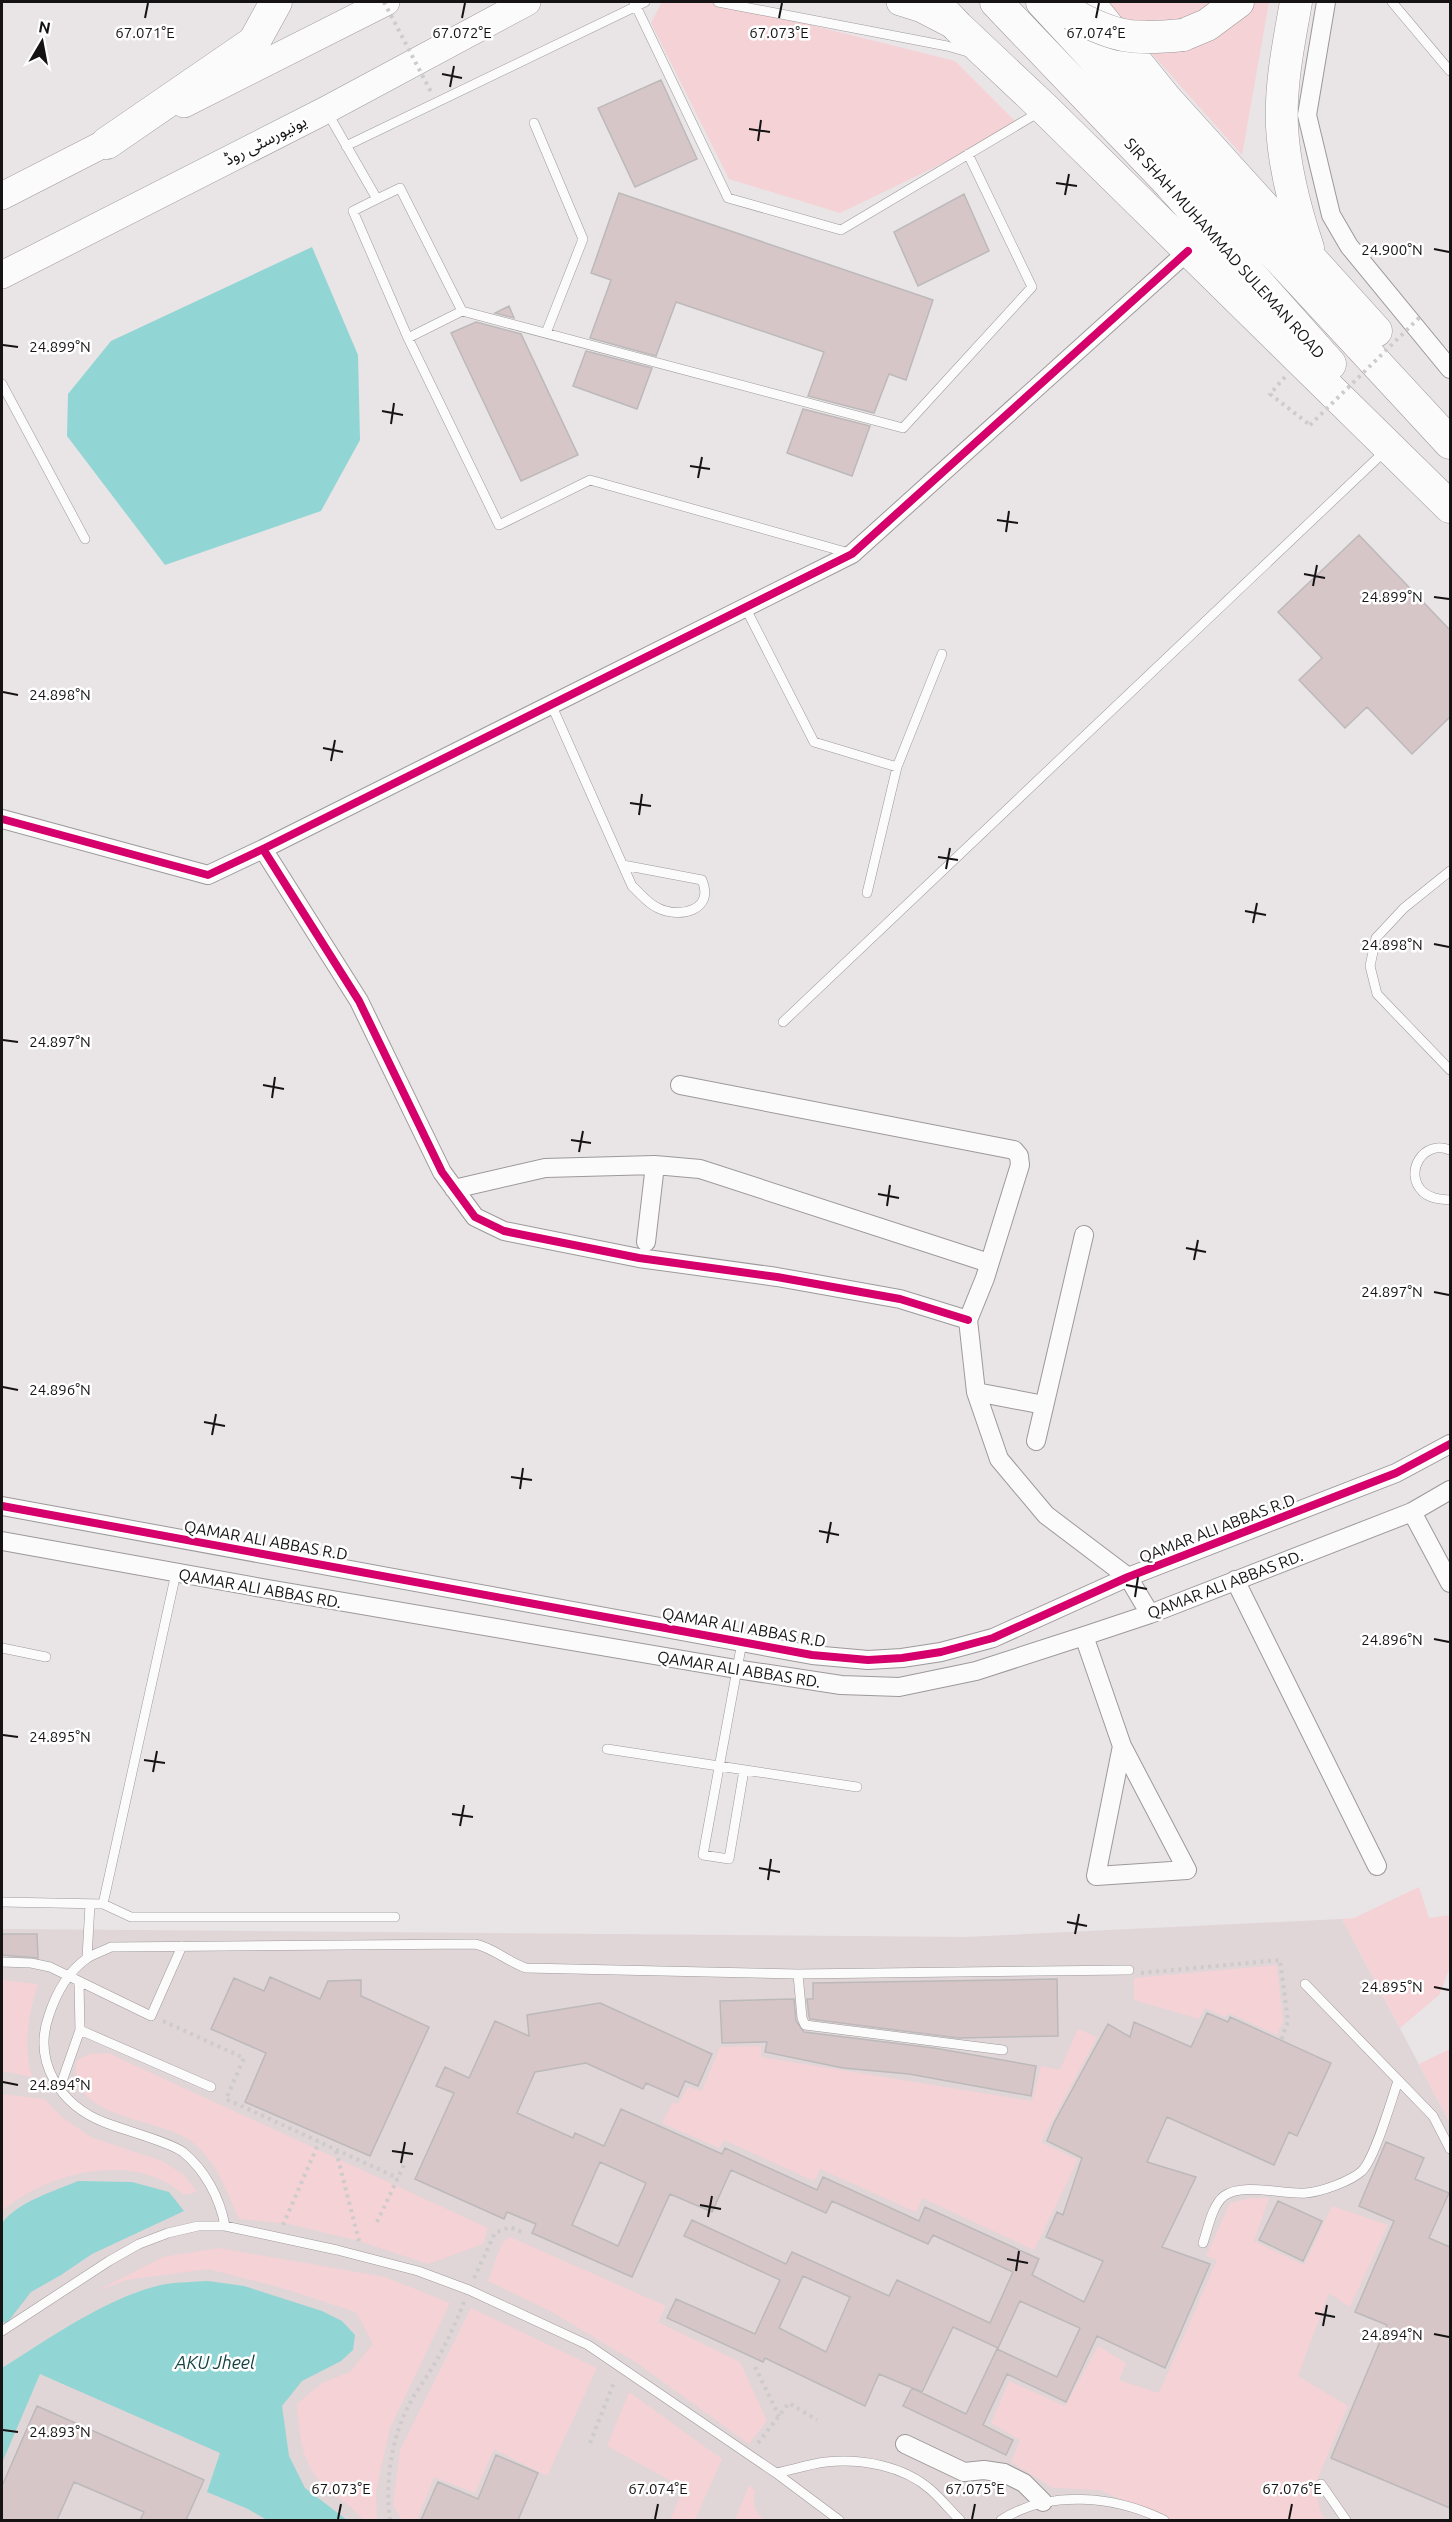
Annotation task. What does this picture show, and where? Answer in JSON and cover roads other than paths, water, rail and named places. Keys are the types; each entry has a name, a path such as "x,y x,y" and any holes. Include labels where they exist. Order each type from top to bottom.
{"highway":[{"path":"107,142 254,42 276,2"},
{"path":"934,2 1450,507"},
{"name":"SIR SHAH MUHAMMAD SULEMAN ROAD","path":"996,2 1170,184 1450,499"},
{"name":"SIR SHAH MUHAMMAD SULEMAN ROAD","path":"1042,2 1450,443"},
{"path":"1073,6 1101,30 1124,36 1152,38 1183,35 1207,25 1238,2"},
{"path":"1296,2 1284,70 1282,125 1287,170 1296,211 1313,261"},
{"path":"1073,6 1166,99 1450,414"}],"main road":[{"path":"2,196 385,2"},
{"name":"یونیورسٹی روڈ","path":"2,275 326,110 526,2"},
{"path":"900,2 921,9 958,27"}],"street":[{"path":"1326,2 1307,115 1331,215 1349,246 1450,369"},
{"path":"2,819 208,874 263,849 852,554 1188,251"},
{"path":"263,849 359,1001 442,1172 475,1217 504,1231 639,1258 777,1277 900,1299 968,1320"},
{"path":"680,1085 1014,1150 1019,1156 1020,1165 968,1320 976,1392 999,1459 1046,1515 1128,1577 1150,1614"},
{"path":"454,1188 545,1168 655,1165 700,1169 989,1263"},
{"path":"646,1242 655,1165"},
{"path":"1036,1441 1084,1235"},
{"path":"976,1392 1044,1405"},
{"name":"QAMAR ALI ABBAS R.D","path":"2,1506 812,1655 868,1660 941,1652 993,1638 1128,1577 1396,1473 1450,1444"},
{"name":"QAMAR ALI ABBAS RD.","path":"2,1541 736,1669 841,1685 899,1687 976,1671 1150,1614 1412,1512 1450,1490"},
{"path":"1412,1512 1450,1583"},
{"path":"1235,1580 1377,1866"},
{"path":"1084,1636 1122,1746 1187,1870 1096,1876 1122,1746"},
{"path":"906,2444 964,2472 984,2470 1004,2473 1023,2483 1043,2502"}],"lane":[{"path":"718,2 947,46 991,59"},
{"path":"1392,2 1450,71"},
{"path":"346,146 638,3 728,198 841,230 1045,109"},
{"path":"326,110 377,200"},
{"path":"534,123 583,239 546,333"},
{"path":"408,338 462,311 903,428 1032,287 968,154"},
{"path":"462,311 400,188 353,211 408,338 499,525 590,480 852,554"},
{"path":"2,384 85,539"},
{"path":"783,1022 1389,447"},
{"path":"745,607 814,742 897,767"},
{"path":"867,893 897,767 942,654"},
{"path":"551,704 622,865 632,886 656,908 672,913 692,911 703,901 706,888 702,880 622,865"},
{"path":"1450,871 1404,908 1376,938 1370,966 1377,994 1450,1070"},
{"path":"1450,1150 1442,1146 1430,1149 1422,1154 1415,1166 1418,1185 1424,1193 1434,1198 1450,1200"},
{"path":"103,1904 176,1573"},
{"path":"742,1642 702,1855 729,1859 744,1770"},
{"path":"2,1648 46,1657"},
{"path":"607,1749 857,1787"},
{"path":"2,1902 103,1904 131,1917 394,1917"},
{"path":"87,1958 90,1904"},
{"path":"225,2226 221,2206 200,2168 181,2150 103,2122 74,2104 47,2070 43,2053 45,2025 54,2001 69,1976 87,1958 111,1947 475,1944 488,1947 526,1968 798,1974 1129,1970"},
{"path":"2,1962 31,1963 50,1967 151,2016 182,1947"},
{"path":"798,1974 802,2018 805,2025 1003,2050"},
{"path":"60,2087 80,2030 79,1983"},
{"path":"1305,1984 1433,2116 1450,2149"},
{"path":"80,2030 211,2087"},
{"path":"1203,2243 1216,2207 1223,2197 1233,2193 1260,2190 1307,2194 1343,2183 1362,2170 1371,2155 1398,2081"},
{"path":"2,2331 109,2261 139,2244 168,2233 198,2226 225,2226 277,2236 418,2271 469,2290 588,2345 620,2365 839,2520"},
{"path":"776,2474 826,2462 861,2461 884,2466 909,2476 930,2489 960,2520"},
{"path":"1321,2484 1346,2520"},
{"path":"1001,2520 1043,2502 1078,2499 1114,2502 1164,2520"}],"water":[{"path":"312,247 358,355 360,440 321,511 165,565 67,436 68,394 111,341"},
{"path":"78,2181 132,2182 169,2192 184,2211 92,2254 31,2292 7,2323 2,2322 2,2223 9,2215 27,2203"},
{"name":"AKU Jheel","path":"208,2281 244,2286 322,2311 342,2321 355,2335 353,2350 341,2361 302,2381 282,2406 289,2456 305,2488 347,2520 267,2520 248,2509 207,2492 220,2453 40,2374 2,2463 2,2368 60,2331 124,2297 166,2284"}]}
